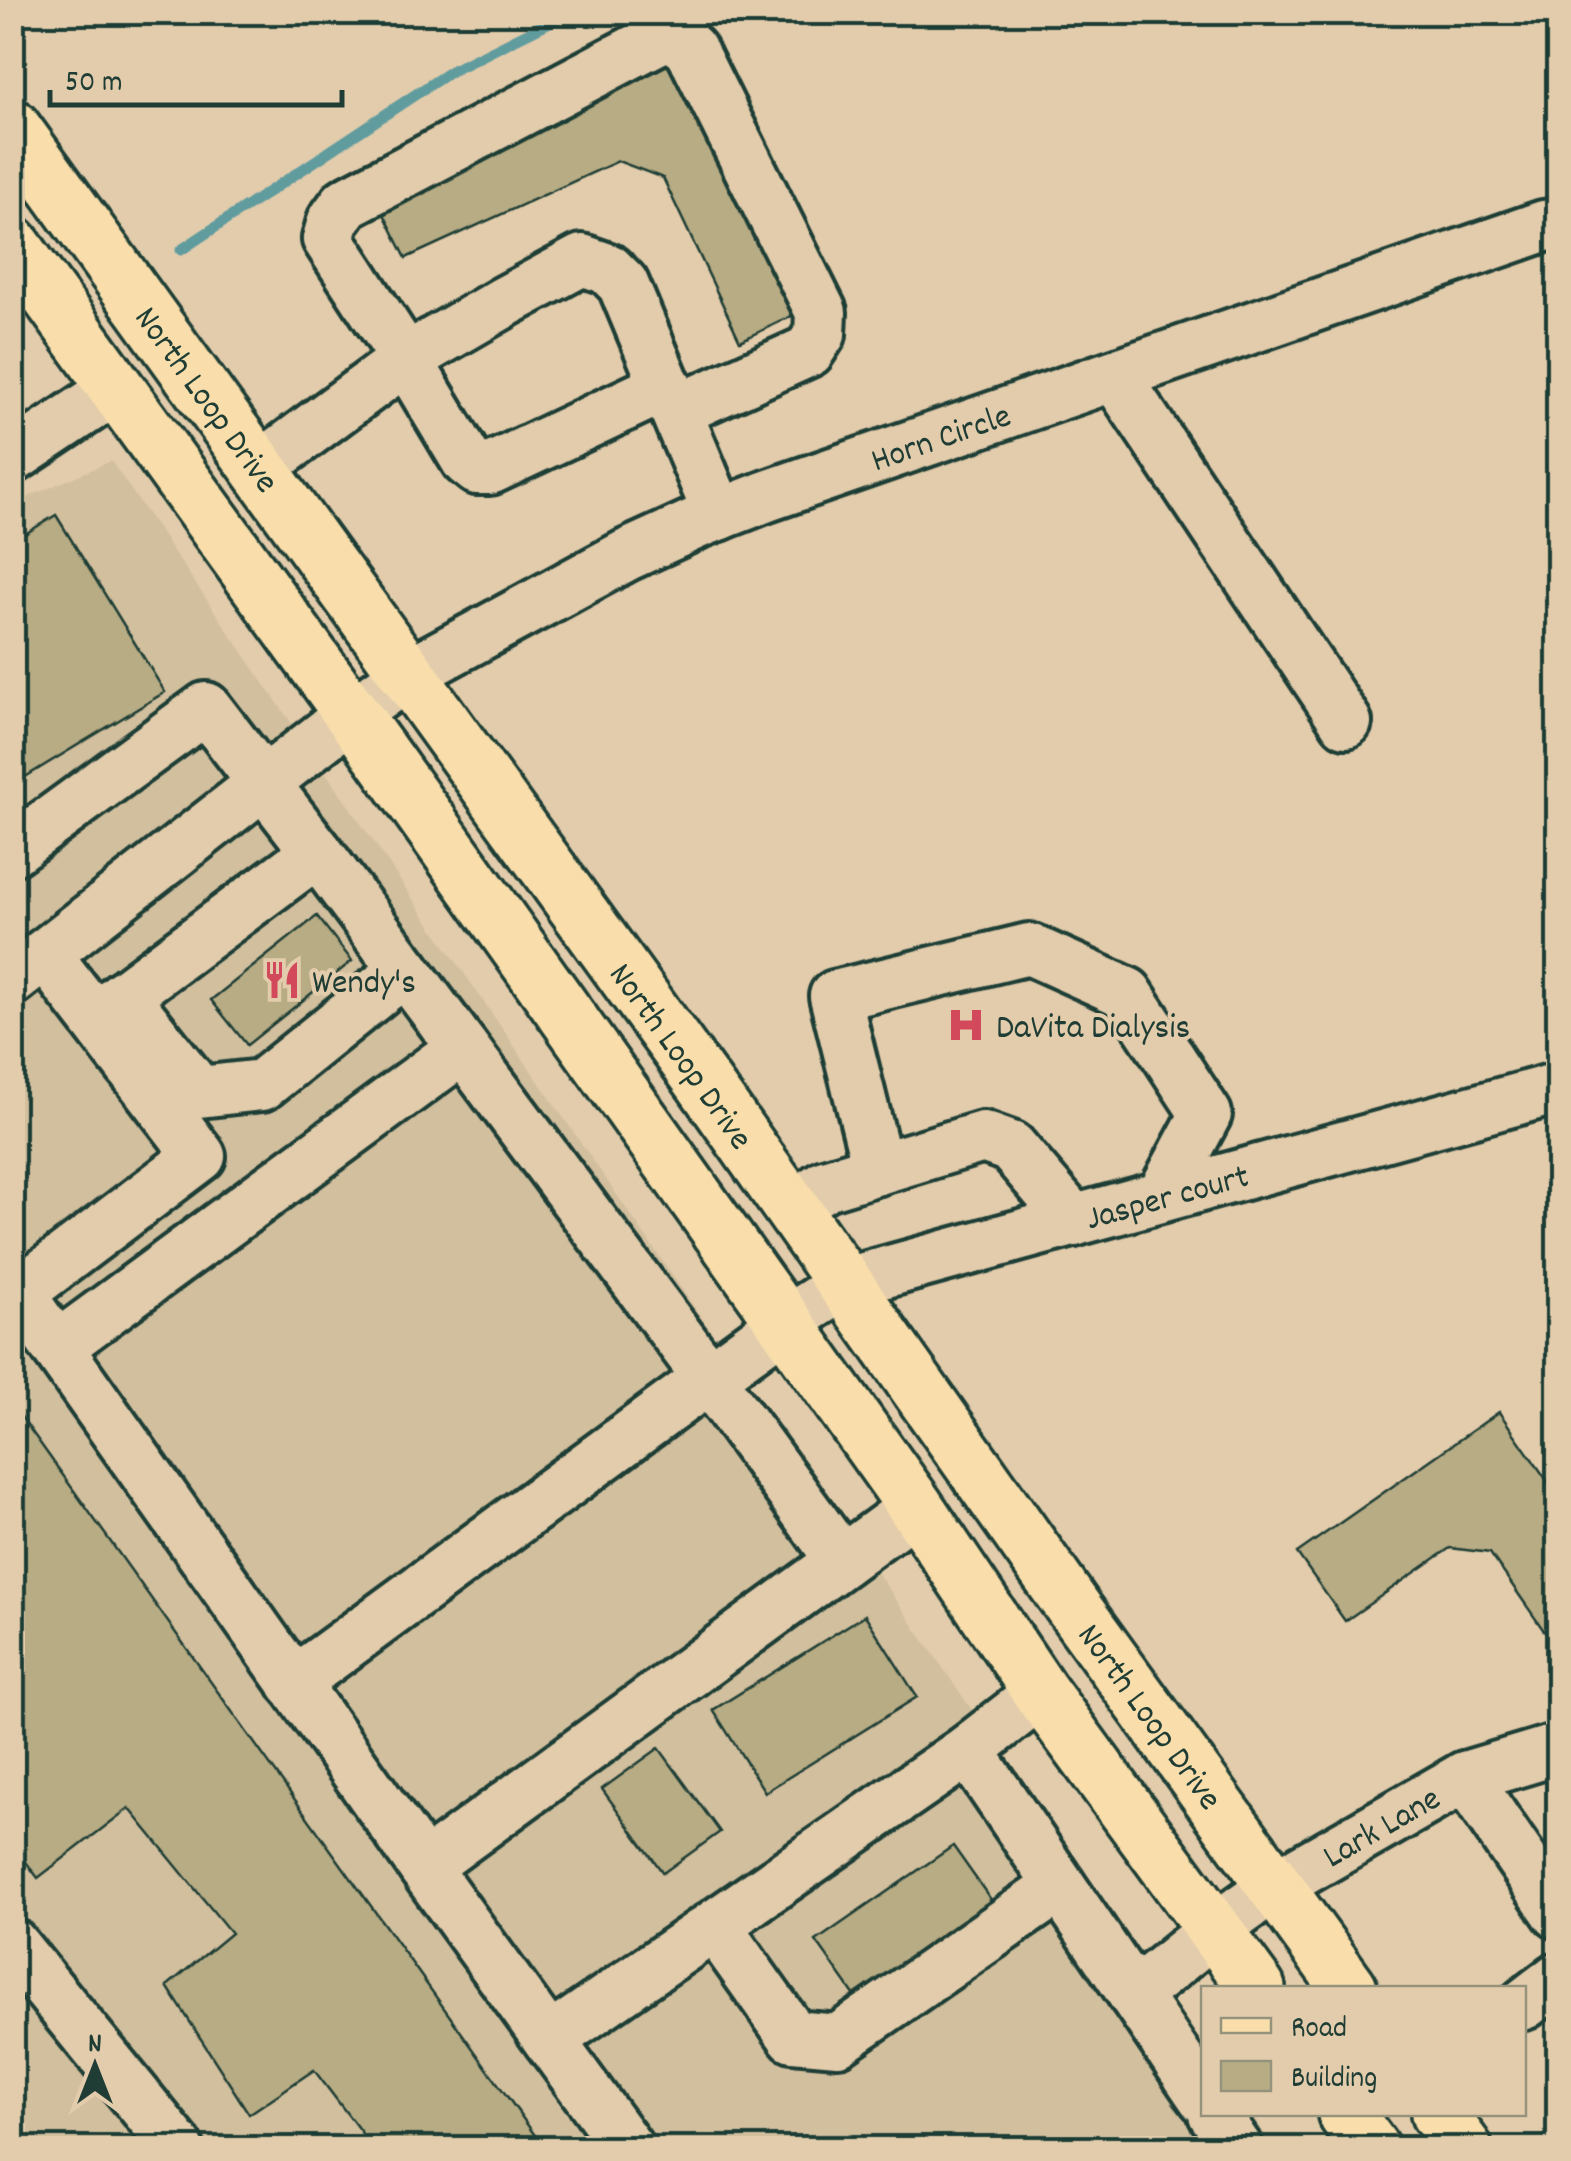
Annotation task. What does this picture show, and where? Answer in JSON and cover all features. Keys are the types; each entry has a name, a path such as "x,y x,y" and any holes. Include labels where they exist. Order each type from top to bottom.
{"main road":[{"name":"North Loop Drive","path":"12,127 1349,1986"},
{"name":"North Loop Drive","path":"12,244 352,714 916,1507 1042,1693 1256,1986"},
{"path":"1440,2116 1464,2148"}],"street":[{"path":"664,36 680,40 691,50 822,312 820,334 809,351 671,398 490,469 467,461 406,359 328,240 333,221 346,203 664,36"},
{"name":"Horn Circle","path":"29,967 408,674 627,555 719,515 985,420 1558,224"},
{"path":"259,468 406,359 582,260 608,269 623,284 719,515"},
{"path":"1116,376 1346,722"},
{"path":"12,458 117,388"},
{"path":"12,850 206,708 265,782 842,1561"},
{"path":"109,1007 317,852"},
{"path":"878,1169 836,996 1028,950 1126,993 1206,1114 1162,1196"},
{"path":"29,967 109,1007 199,1092 262,1085 405,970"},
{"path":"109,1007 200,1156 16,1289 292,1683 628,2148"},
{"path":"56,1347 463,1048"},
{"name":"Jasper court","path":"292,1683 784,1323 846,1283 1558,1088"},
{"path":"792,1207 825,1185 983,1137 1011,1147 1074,1221"},
{"path":"424,1867 916,1507"},
{"path":"549,2040 968,1750 1042,1693"},
{"name":"Lark Lane","path":"1134,1996 1215,1929 1275,1886 1465,1777 1558,1749"},
{"path":"968,1750 1201,2094"},
{"path":"1465,1777 1541,1851 1558,1913"},
{"path":"715,1926 792,2036 838,2040 1060,1886"},
{"path":"12,1944 178,2148"},
{"path":"1526,2002 1558,1978"},
{"path":"1215,2116 1237,2148"}],"shaded area":[{"path":"111,461 1201,2042 1201,2116 1252,2116 1275,2148 13,2148 12,504"}],"building":[{"path":"676,52 808,308 740,341 663,178 618,161 406,258 379,204"},
{"path":"56,515 165,692 12,785 12,542"},
{"name":"Wendy's","path":"317,916 352,961 247,1045 211,1000"},
{"path":"12,1404 544,2148 373,2148 314,2070 249,2114 167,1986 231,1933 129,1808 38,1878 12,1843"},
{"path":"1499,1412 1558,1496 1558,1651 1490,1553 1450,1548 1345,1621 1297,1553"},
{"path":"865,1615 917,1697 765,1792 713,1710"},
{"path":"659,1748 720,1832 663,1873 602,1789"},
{"path":"953,1846 994,1904 857,1999 816,1941"}],"waterway":[{"path":"181,250 451,71 570,12"}],"place":[{"name":"Wendy's","path":"282,980"},
{"name":"DaVita Dialysis","path":"966,1025"}]}
